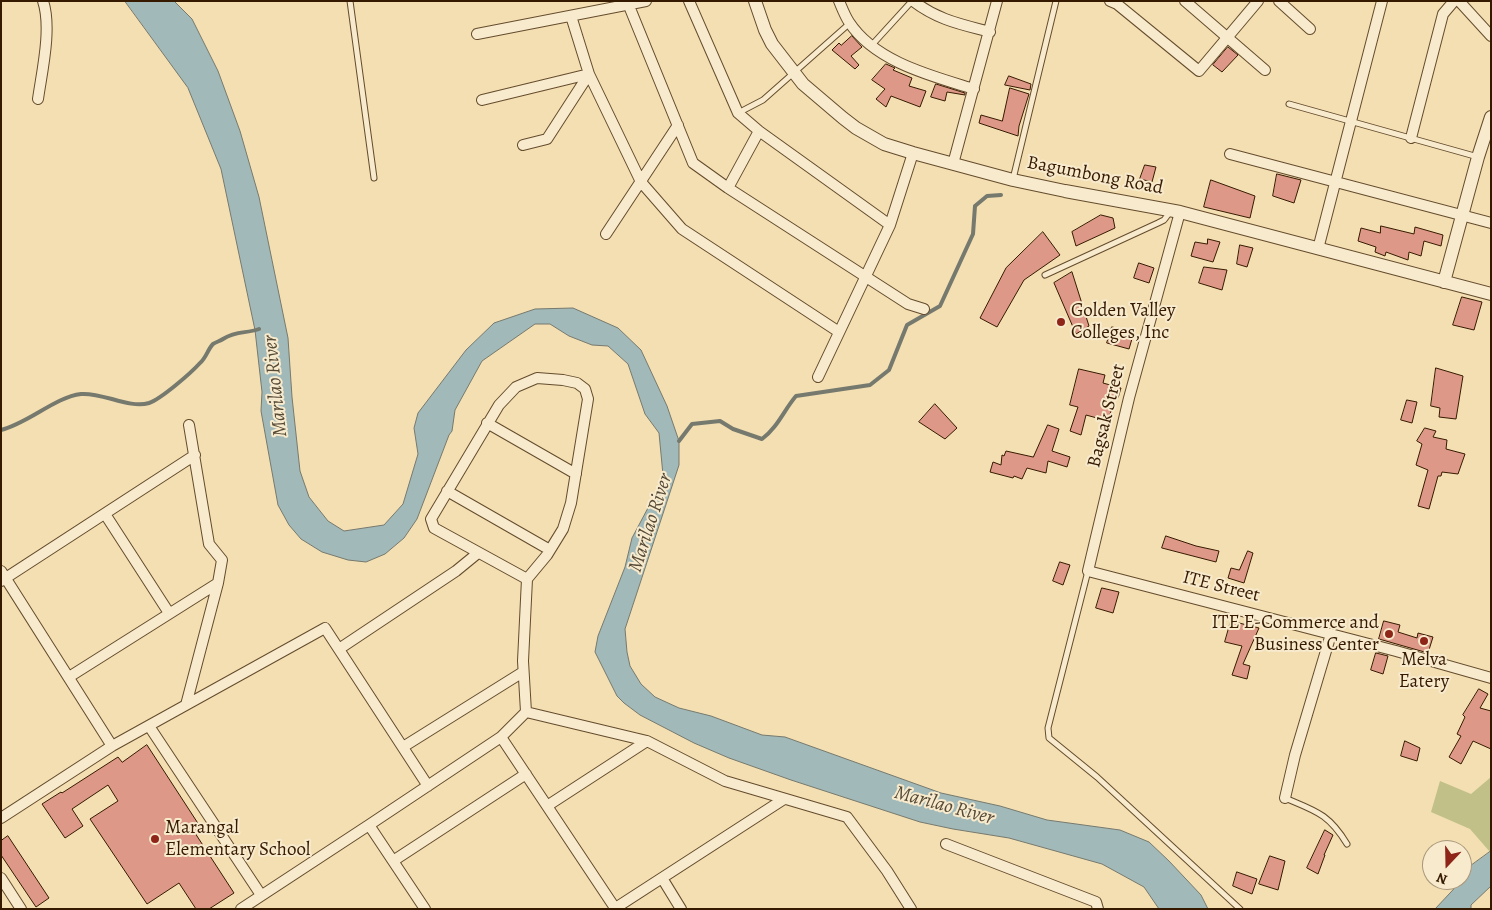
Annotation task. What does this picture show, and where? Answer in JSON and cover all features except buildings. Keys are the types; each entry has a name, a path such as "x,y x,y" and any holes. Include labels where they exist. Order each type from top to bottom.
{"street":[{"path":"38,99 46,31 46,8 43,1"},
{"path":"477,34 571,16 627,2 646,1"},
{"path":"689,1 738,113 758,131 890,225"},
{"name":"Bagumbong Road","path":"755,1 772,44 794,73 829,108 856,128 884,144 953,164 1064,192 1176,210 1491,294"},
{"path":"839,1 850,23 871,46 906,66 928,75 974,88"},
{"path":"912,1 928,12 947,21 990,32"},
{"path":"953,164 998,1"},
{"path":"1110,1 1117,4 1199,71 1228,39 1258,1"},
{"path":"1185,1 1264,70"},
{"path":"1279,1 1310,29"},
{"path":"1318,249 1382,1"},
{"path":"1411,138 1443,14 1454,1"},
{"path":"1459,1 1491,36"},
{"path":"627,2 694,163 728,188 908,304 916,308 924,308"},
{"path":"571,16 589,74 641,182 682,229 839,332"},
{"path":"482,100 589,74"},
{"path":"523,144 546,139 589,74"},
{"path":"1444,282 1478,157 1491,117"},
{"path":"606,234 678,125"},
{"path":"728,188 758,131"},
{"path":"818,377 890,225 913,153"},
{"path":"1230,154 1335,180 1491,223"},
{"name":"Bagsak Street","path":"1088,571 1176,210"},
{"path":"241,909 501,737 526,712 523,672 527,579 550,550 562,529 571,503 588,399 584,389 577,383 537,378 516,387 499,405 487,423 431,519 434,528 527,579"},
{"path":"487,423 576,474"},
{"path":"186,705 218,583 222,560 209,544 190,425"},
{"path":"112,746 3,577 105,514 195,455"},
{"path":"447,491 550,550"},
{"path":"105,514 169,613"},
{"path":"339,650 456,571 478,553"},
{"name":"ITE Street","path":"1088,571 1332,634 1491,678"},
{"path":"69,677 218,583"},
{"path":"1,818 112,746 325,628 428,786"},
{"path":"1285,798 1295,755 1332,634"},
{"path":"403,747 523,672"},
{"path":"526,712 647,741 725,781 847,817 887,870 911,909"},
{"path":"149,726 261,895"},
{"path":"501,737 614,908 784,799"},
{"path":"547,806 647,741"},
{"path":"393,861 526,774"},
{"path":"369,826 425,909"},
{"path":"946,844 1096,902 1098,909"},
{"path":"1,878 21,909"},
{"path":"662,878 681,909"}],"lane":[{"path":"350,1 374,178"},
{"path":"871,46 912,1"},
{"path":"1013,180 1056,1"},
{"path":"738,113 763,100 850,23"},
{"path":"1289,104 1478,157"},
{"path":"1045,274 1158,224 1176,210"},
{"path":"1088,571 1047,732 1049,738 1097,778 1240,909"},
{"path":"1285,798 1323,815 1332,822 1347,844"}],"shaded area":[{"path":"1491,777 1490,852 1470,829 1431,812 1440,781 1471,794"}],"water":[{"name":"Marilao River","path":"125,1 174,1 192,19 218,71 240,131 259,197 288,338 300,471 309,497 328,521 344,531 384,525 403,504 418,454 414,428 418,413 466,350 494,323 535,309 573,308 618,328 641,350 667,406 679,441 679,465 625,629 630,666 641,684 655,697 679,708 711,716 762,735 785,737 941,793 1000,806 1047,820 1120,830 1149,842 1201,895 1208,909 1159,909 1144,887 1102,864 1009,838 920,822 791,780 729,758 694,743 640,715 624,703 617,696 595,652 598,636 625,567 632,538 649,506 659,493 663,475 659,433 645,414 628,364 608,346 592,345 569,336 550,324 535,324 482,361 455,410 452,431 417,519 404,538 385,554 366,562 348,560 322,552 301,539 289,525 278,505 261,411 262,392 255,330 221,169 188,88"},
{"path":"1491,851 1491,886 1471,905 1471,909 1435,909 1453,890 1472,890 1472,865"}],"waterway":[{"path":"679,441 692,424 720,421 733,429 762,439 772,429 796,396 870,385 889,370 907,325 940,306 973,234 975,206 987,196 1001,195"},
{"name":"Marilao River","path":"1,430 22,422 61,400 81,394 98,395 133,404 149,403 168,391 190,373 202,361 213,344 233,334 259,329"}],"place":[{"name":"Golden Valley Colleges, Inc","path":"1061,322"},
{"name":"ITE E-Commerce and Business Center","path":"1389,634"},
{"name":"Melva Eatery","path":"1424,641"},
{"name":"Marangal Elementary School","path":"155,839"}]}
